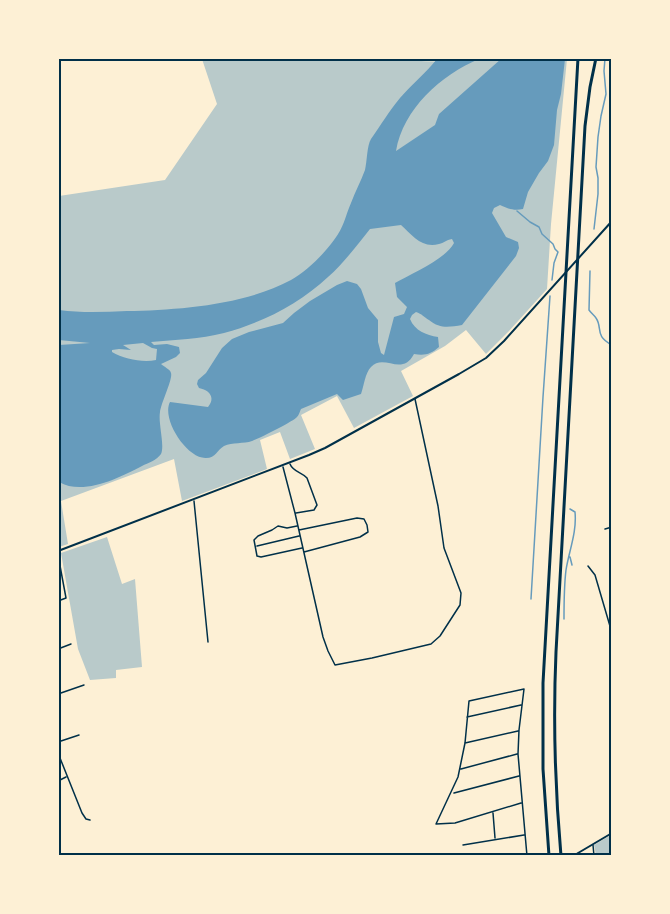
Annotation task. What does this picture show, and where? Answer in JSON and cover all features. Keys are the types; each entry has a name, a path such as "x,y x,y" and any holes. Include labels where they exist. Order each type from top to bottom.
{"highway":[{"path":"549,855 542,712 544,651 578,58"},
{"path":"561,855 555,770 555,683 586,117 596,58"}],"main road":[{"path":"58,553 326,448 475,365 496,349 612,221"},
{"path":"573,855 612,833"}],"street":[{"path":"282,466 323,637 335,664 431,644 440,636 460,605 461,592 445,552 438,506 415,399"},
{"path":"290,463 292,468 307,478 317,505 314,510 295,513"},
{"path":"194,500 208,642"},
{"path":"298,531 357,518 364,519 368,525 368,532 360,537 303,552"},
{"path":"298,526 287,528 278,526 261,534 255,538 255,554 261,557 302,548"},
{"path":"605,529 612,527"},
{"path":"256,546 300,536"},
{"path":"58,553 66,598 58,601"},
{"path":"588,566 595,575 612,633"},
{"path":"58,649 71,644"},
{"path":"58,694 84,685"},
{"path":"521,804 455,823 436,824 456,785 465,743 469,701 524,689 518,754 527,855"},
{"path":"467,717 522,705"},
{"path":"465,743 519,730"},
{"path":"58,742 79,735"},
{"path":"58,753 81,813 90,820"},
{"path":"460,769 518,754"},
{"path":"58,781 67,776"},
{"path":"452,794 520,776"},
{"path":"493,812 495,838"},
{"path":"463,845 525,834"},
{"path":"592,844 594,855"}],"shaded area":[{"path":"393,58 430,61 467,58 567,59 547,289 486,354 466,330 445,346 401,371 413,396 354,428 337,396 301,415 315,449 290,459 280,432 260,440 267,469 182,501 174,459 61,501 68,544 59,547 59,196 165,180 217,104 202,59"},
{"path":"107,537 122,584 135,579 142,667 116,670 116,678 90,680 78,649 61,553"},
{"path":"611,835 611,855 596,855 594,845"}],"water":[{"path":"437,59 479,59 451,74 426,95 407,121 396,151 435,125 439,114 501,59 565,59 554,145 548,161 528,192 523,209 517,210 500,205 494,208 492,213 506,237 518,242 519,248 516,256 462,325 441,326 416,312 410,319 412,323 421,332 438,337 439,347 428,354 414,354 404,364 376,363 367,373 361,394 343,400 337,394 301,409 297,417 283,426 252,441 224,446 209,458 199,457 184,445 169,418 170,402 208,407 211,400 210,394 199,388 197,384 222,348 232,339 249,332 283,323 310,301 337,285 347,281 357,284 361,289 368,308 378,320 378,342 381,353 384,355 394,317 404,314 407,307 397,297 395,283 444,255 454,243 452,239 439,244 427,245 401,225 370,229 345,260 317,287 279,311 252,324 224,333 151,342 154,345 167,344 179,347 180,353 161,364 169,370 171,376 160,412 161,454 123,476 101,484 79,487 59,482 59,345 90,343 59,340 59,310 93,312 211,305 253,295 291,280 309,267 330,246 342,226 365,170 371,139 400,98","holes":["143,343 157,349 156,360 134,360 112,352 112,350 119,349 131,350 123,345"]}],"waterway":[{"path":"594,229 598,194 596,167 598,137 606,94 605,58"},
{"path":"517,211 539,227 542,234 558,252 552,280"},
{"path":"590,271 589,310 598,322 601,335 606,342 612,345"},
{"path":"531,599 550,296"},
{"path":"564,619 564,588 575,519 575,512 570,509"},
{"path":"570,557 572,565"}]}
